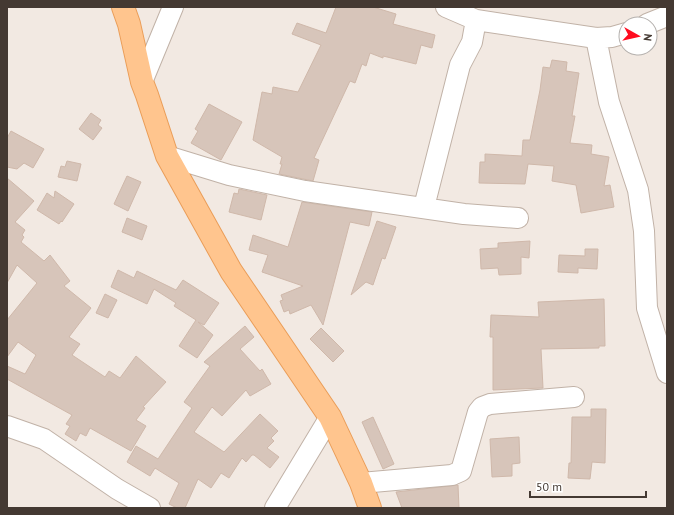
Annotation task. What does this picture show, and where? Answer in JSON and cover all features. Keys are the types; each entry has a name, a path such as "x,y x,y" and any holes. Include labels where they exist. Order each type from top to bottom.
{"main road":[{"path":"123,7 129,24 142,82 167,156 231,271 330,417 361,483 370,508"}],"street":[{"path":"142,82 173,7"},
{"path":"446,7 476,20 596,38 618,35"},
{"path":"424,207 460,65 472,42 476,20"},
{"path":"596,38 609,102 638,190 644,231 647,308 667,373"},
{"path":"167,156 228,175 305,191 424,207 464,214 518,218"},
{"path":"361,483 452,475 461,471 478,412 482,407 490,404 574,397"},
{"path":"275,508 330,417"},
{"path":"7,426 44,438 118,489 150,508"},
{"path":"118,489 124,508"}],"building":[{"path":"336,7 373,7 396,14 393,24 435,35 432,48 421,45 416,64 383,56 383,58 370,53 366,66 362,64 355,83 350,81 314,158 319,160 313,181 279,174 282,164 280,164 282,157 253,140 262,92 272,94 273,87 298,92 321,45 292,34 297,23 326,33"},
{"path":"552,60 567,62 566,71 579,73 572,116 575,116 570,143 592,145 591,154 609,157 604,186 610,185 614,207 581,213 576,185 552,181 554,166 528,164 525,184 479,183 480,162 485,162 485,154 522,156 523,140 530,140 543,67 550,68"},
{"path":"209,104 242,122 221,160 191,143 198,131 195,129"},
{"path":"91,113 101,120 98,125 102,128 93,140 79,129"},
{"path":"11,131 44,149 33,168 24,163 17,169 7,167 7,138"},
{"path":"67,161 81,164 77,181 58,177 61,166 65,167"},
{"path":"127,176 141,182 128,211 114,204"},
{"path":"7,178 34,201 15,222 25,230 22,235 24,237 21,242 44,261 50,255 70,281 64,286 91,308 69,337 80,344 72,355 105,377 109,371 120,378 136,356 166,382 143,407 145,408 136,420 146,426 131,451 90,428 86,436 80,433 76,441 65,434 70,426 66,424 72,415 7,379 7,366 25,374 36,355 18,342 7,357 7,320 37,283 17,265 7,283"},
{"path":"239,189 267,195 261,220 229,212 234,193 238,194"},
{"path":"55,191 74,204 59,224 37,210 47,193 54,198"},
{"path":"302,202 372,212 369,226 350,222 323,325 311,305 290,314 289,310 284,312 280,301 283,300 281,295 303,286 262,272 268,255 249,250 253,235 288,247"},
{"path":"127,218 147,226 142,240 122,232"},
{"path":"377,221 396,227 385,259 382,258 373,285 366,282 351,295"},
{"path":"530,241 529,258 521,257 521,274 499,275 498,268 481,269 480,249 498,248 498,243"},
{"path":"585,249 598,249 597,269 578,268 578,273 558,272 559,255 585,256"},
{"path":"118,270 134,278 137,271 176,290 183,280 219,303 204,325 198,322 213,335 197,358 179,346 196,320 174,306 176,303 154,289 147,304 111,287"},
{"path":"105,294 117,300 108,318 96,313"},
{"path":"604,299 605,346 599,346 599,348 541,349 543,388 493,390 493,337 490,337 491,315 539,317 538,302"},
{"path":"245,326 254,337 240,349 260,371 262,369 271,384 250,396 246,390 222,416 212,407 194,432 224,452 260,414 278,431 271,438 274,441 267,448 279,457 270,468 254,455 252,455 246,462 242,458 229,478 221,473 211,488 198,479 185,508 177,508 169,504 179,483 155,468 150,476 127,462 136,446 158,459 192,408 184,402 210,366 204,362"},
{"path":"321,328 344,351 333,362 310,339"},
{"path":"591,409 606,409 605,463 592,462 590,479 568,478 569,463 571,463 572,417 591,417"},
{"path":"373,417 394,464 383,469 362,422"},
{"path":"519,437 520,463 512,464 512,476 492,477 490,439"},
{"path":"458,485 459,508 402,508 396,492"}]}
